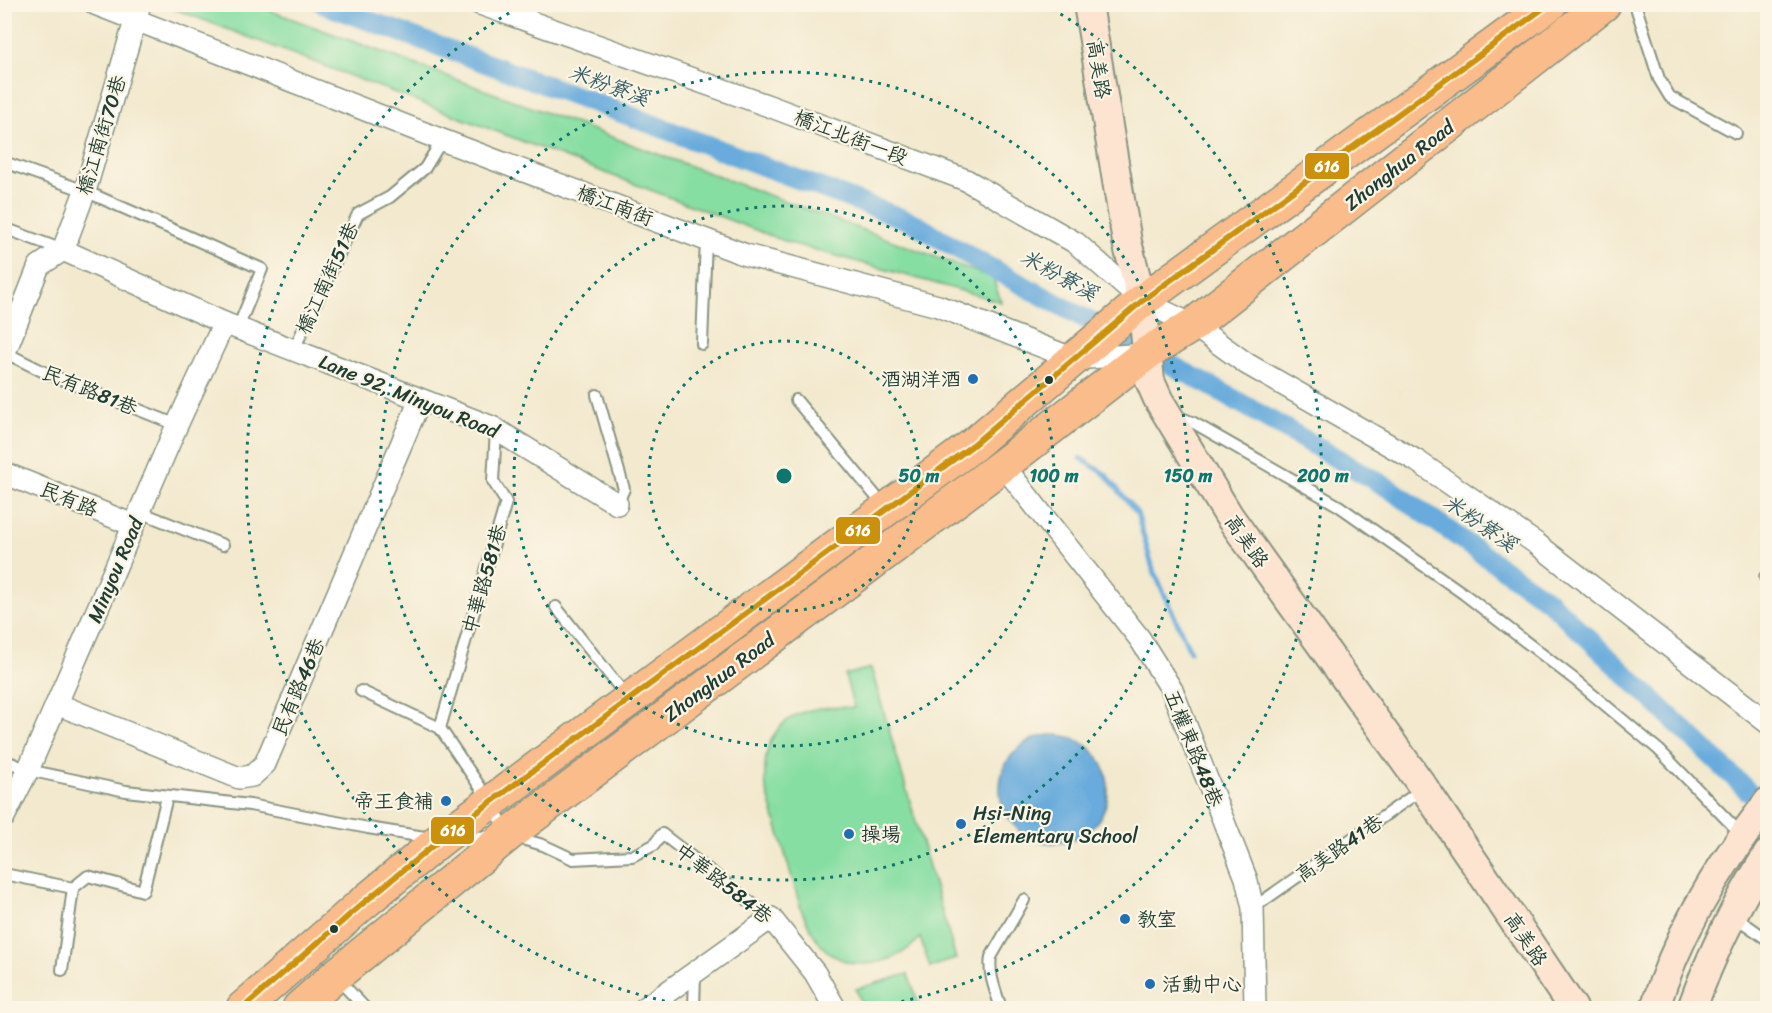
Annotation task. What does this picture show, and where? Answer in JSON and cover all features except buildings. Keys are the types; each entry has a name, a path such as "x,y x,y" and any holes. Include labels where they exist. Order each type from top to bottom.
{"main road":[{"name":"Zhonghua Road","path":"243,1008 441,839 973,445 1142,303 1550,4"},
{"name":"Zhonghua Road","path":"299,1008 509,834 1003,465 1148,368 1193,325 1604,4"}],"street":[{"name":"橋江南街","path":"95,4 138,12 442,140 746,255 938,306 1074,358 1148,368"},
{"name":"橋江北街一段","path":"480,4 530,13 966,180 1076,243 1142,303 1193,325 1247,364 1417,461 1537,544 1767,723"},
{"name":"高美路","path":"1088,4 1127,242 1142,303 1148,368 1165,412 1229,516 1424,788 1573,1008"},
{"name":"橋江南街70巷","path":"63,250 85,190 138,12"},
{"name":"Lane 92, Minyou Road","path":"63,250 231,326 496,430 616,504"},
{"path":"5,353 39,266 63,250"},
{"name":"Minyou Road","path":"4,818 28,770 177,425 231,326"},
{"name":"民有路46巷","path":"57,704 239,778 252,776 265,764 420,400"},
{"name":"五權東路48巷","path":"1003,465 1140,639 1172,690 1246,878 1253,908 1255,1008"},
{"name":"民有路","path":"4,473 137,518"},
{"path":"1692,1008 1701,982 1733,915 1758,849 1767,802"},
{"path":"1654,1008 1663,981 1698,905 1758,849"},
{"path":"645,1008 771,918"},
{"name":"中華路584巷","path":"771,918 815,974 835,1008"}],"lane":[{"path":"1635,4 1659,79 1670,97 1736,133"},
{"name":"橋江南街51巷","path":"294,349 358,214 390,197 425,168 442,140"},
{"path":"4,162 85,190 262,269 231,326"},
{"path":"4,228 63,250"},
{"path":"702,344 706,239"},
{"name":"民有路81巷","path":"5,353 46,373 177,425"},
{"path":"597,395 624,489 616,504"},
{"path":"796,400 886,509"},
{"path":"1165,412 1194,423 1339,506 1464,594 1574,679 1659,750 1758,849"},
{"name":"中華路581巷","path":"440,728 506,502 493,481 496,430"},
{"path":"137,518 223,544"},
{"path":"1767,574 1765,577 1767,580"},
{"path":"556,607 629,699"},
{"path":"361,691 440,728 491,803 509,834"},
{"path":"4,760 28,770 126,791 250,805 441,839"},
{"name":"高美路41巷","path":"1253,908 1424,788"},
{"path":"62,970 73,888 88,876 142,891 167,796"},
{"name":"中華路584巷","path":"441,839 509,834 543,845 573,859 632,856 654,845 662,834 771,918"},
{"path":"4,874 73,888"},
{"path":"1001,1008 989,966 991,957 1024,900"},
{"path":"1733,915 1767,940"},
{"path":"694,973 694,1008"},
{"path":"335,976 365,1008"}],"green space":[{"path":"164,5 255,5 993,278 1001,302 787,242"},
{"path":"871,668 956,959 930,967 920,938 900,954 875,963 862,964 837,958 822,946 801,909 766,788 765,766 768,748 775,733 785,722 799,714 833,707 854,708 845,675"},
{"path":"908,974 920,1008 863,1008 856,989"}],"water":[{"path":"1054,735 1075,739 1092,751 1104,768 1108,789 1104,810 1092,827 1075,839 1054,843 1033,839 1016,827 1004,810 1000,789 1004,768 1016,751 1033,739"}],"waterway":[{"name":"米粉寮溪","path":"323,4 912,222 978,261 1218,390 1390,489 1550,602 1768,810"},
{"path":"1080,458 1105,474 1137,513 1153,569 1190,651"}],"transit line":[{"name":"616","path":"243,1008 441,839 973,445 1142,301 1549,4"}],"place":[{"name":"酒湖洋酒","path":"973,379"},
{"name":"帝王食補","path":"446,801"},
{"name":"Hsi-Ning Elementary School","path":"961,824"},
{"name":"操場","path":"849,834"},
{"name":"教室","path":"1125,919"},
{"name":"活動中心","path":"1150,984"}]}
